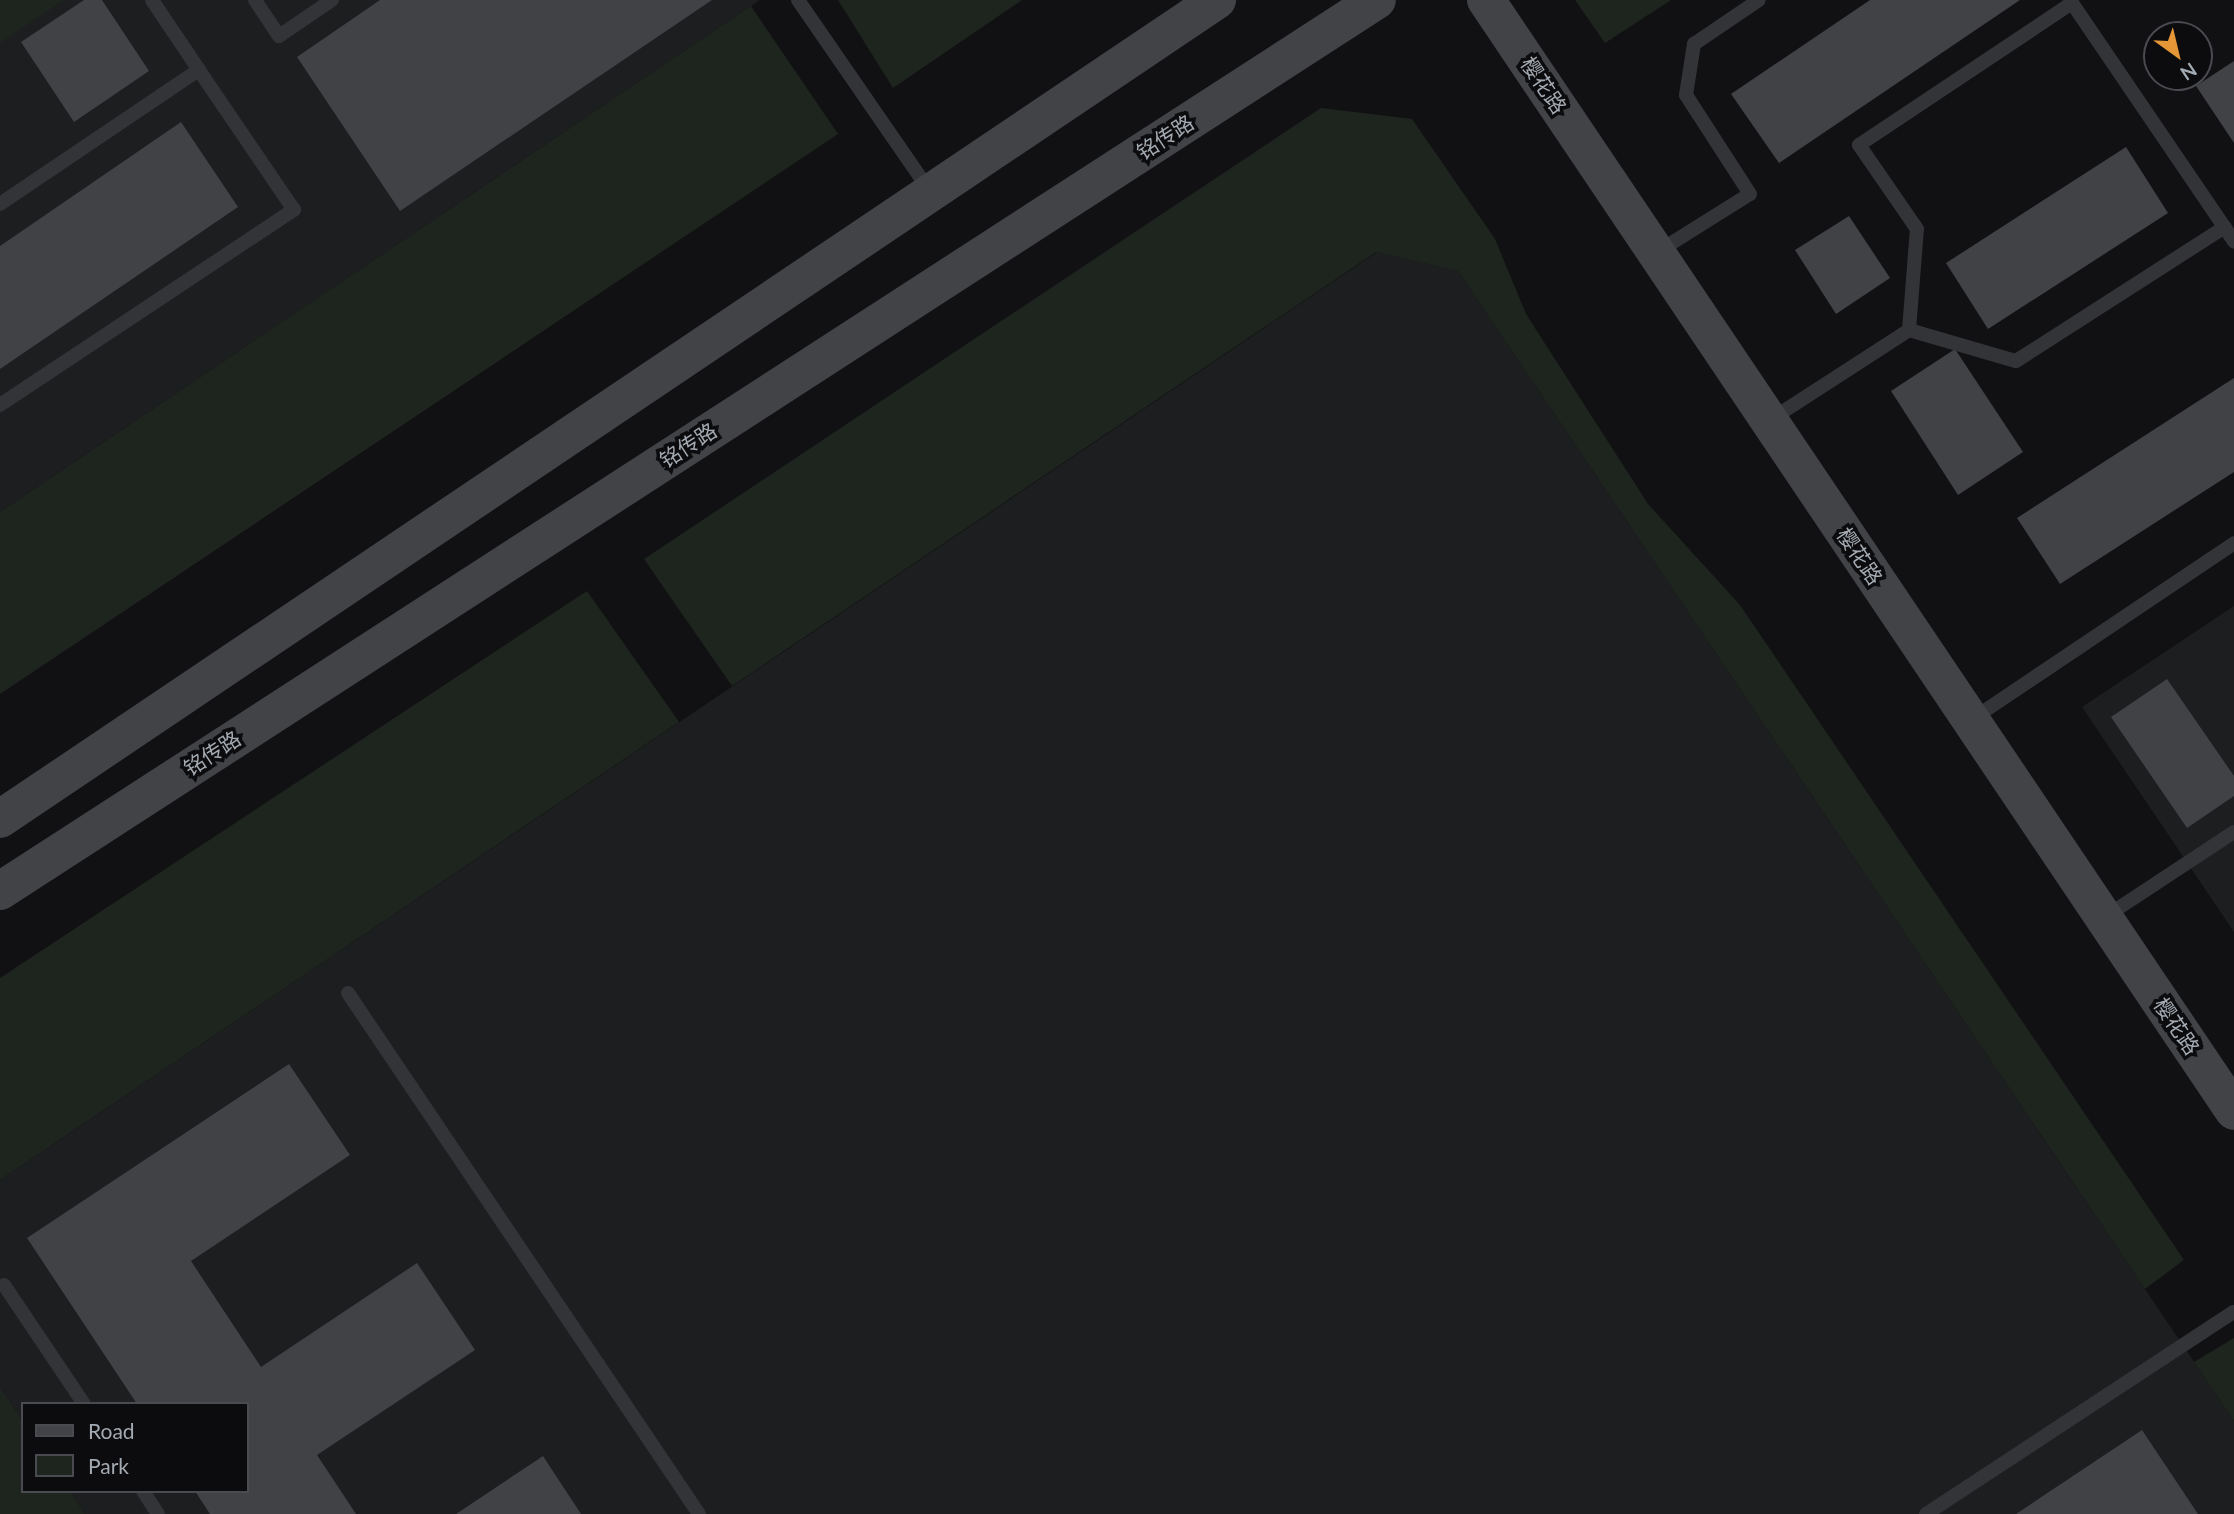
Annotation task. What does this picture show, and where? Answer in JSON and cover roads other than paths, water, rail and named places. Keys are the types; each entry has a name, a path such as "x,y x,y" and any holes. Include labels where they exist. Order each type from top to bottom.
{"main road":[{"path":"0,819 1217,0"},
{"name":"铭传路","path":"0,891 1377,0"},
{"name":"樱花路","path":"1486,0 2232,1105"}],"lane":[{"path":"0,405 294,210 152,0"},
{"path":"255,0 279,36 332,0"},
{"path":"798,0 931,192"},
{"path":"1656,253 1750,194 1686,95 1695,44 1759,0"},
{"path":"1909,330 1917,229 1859,145 2071,1 2234,241"},
{"path":"0,204 199,69"},
{"path":"1769,420 1909,330 2016,361 2225,227"},
{"path":"1971,720 2234,543"},
{"path":"2104,918 2234,832"},
{"path":"348,993 699,1514"},
{"path":"4,1285 83,1402"},
{"path":"1926,1514 2234,1312"},
{"path":"144,1493 158,1514"}]}
